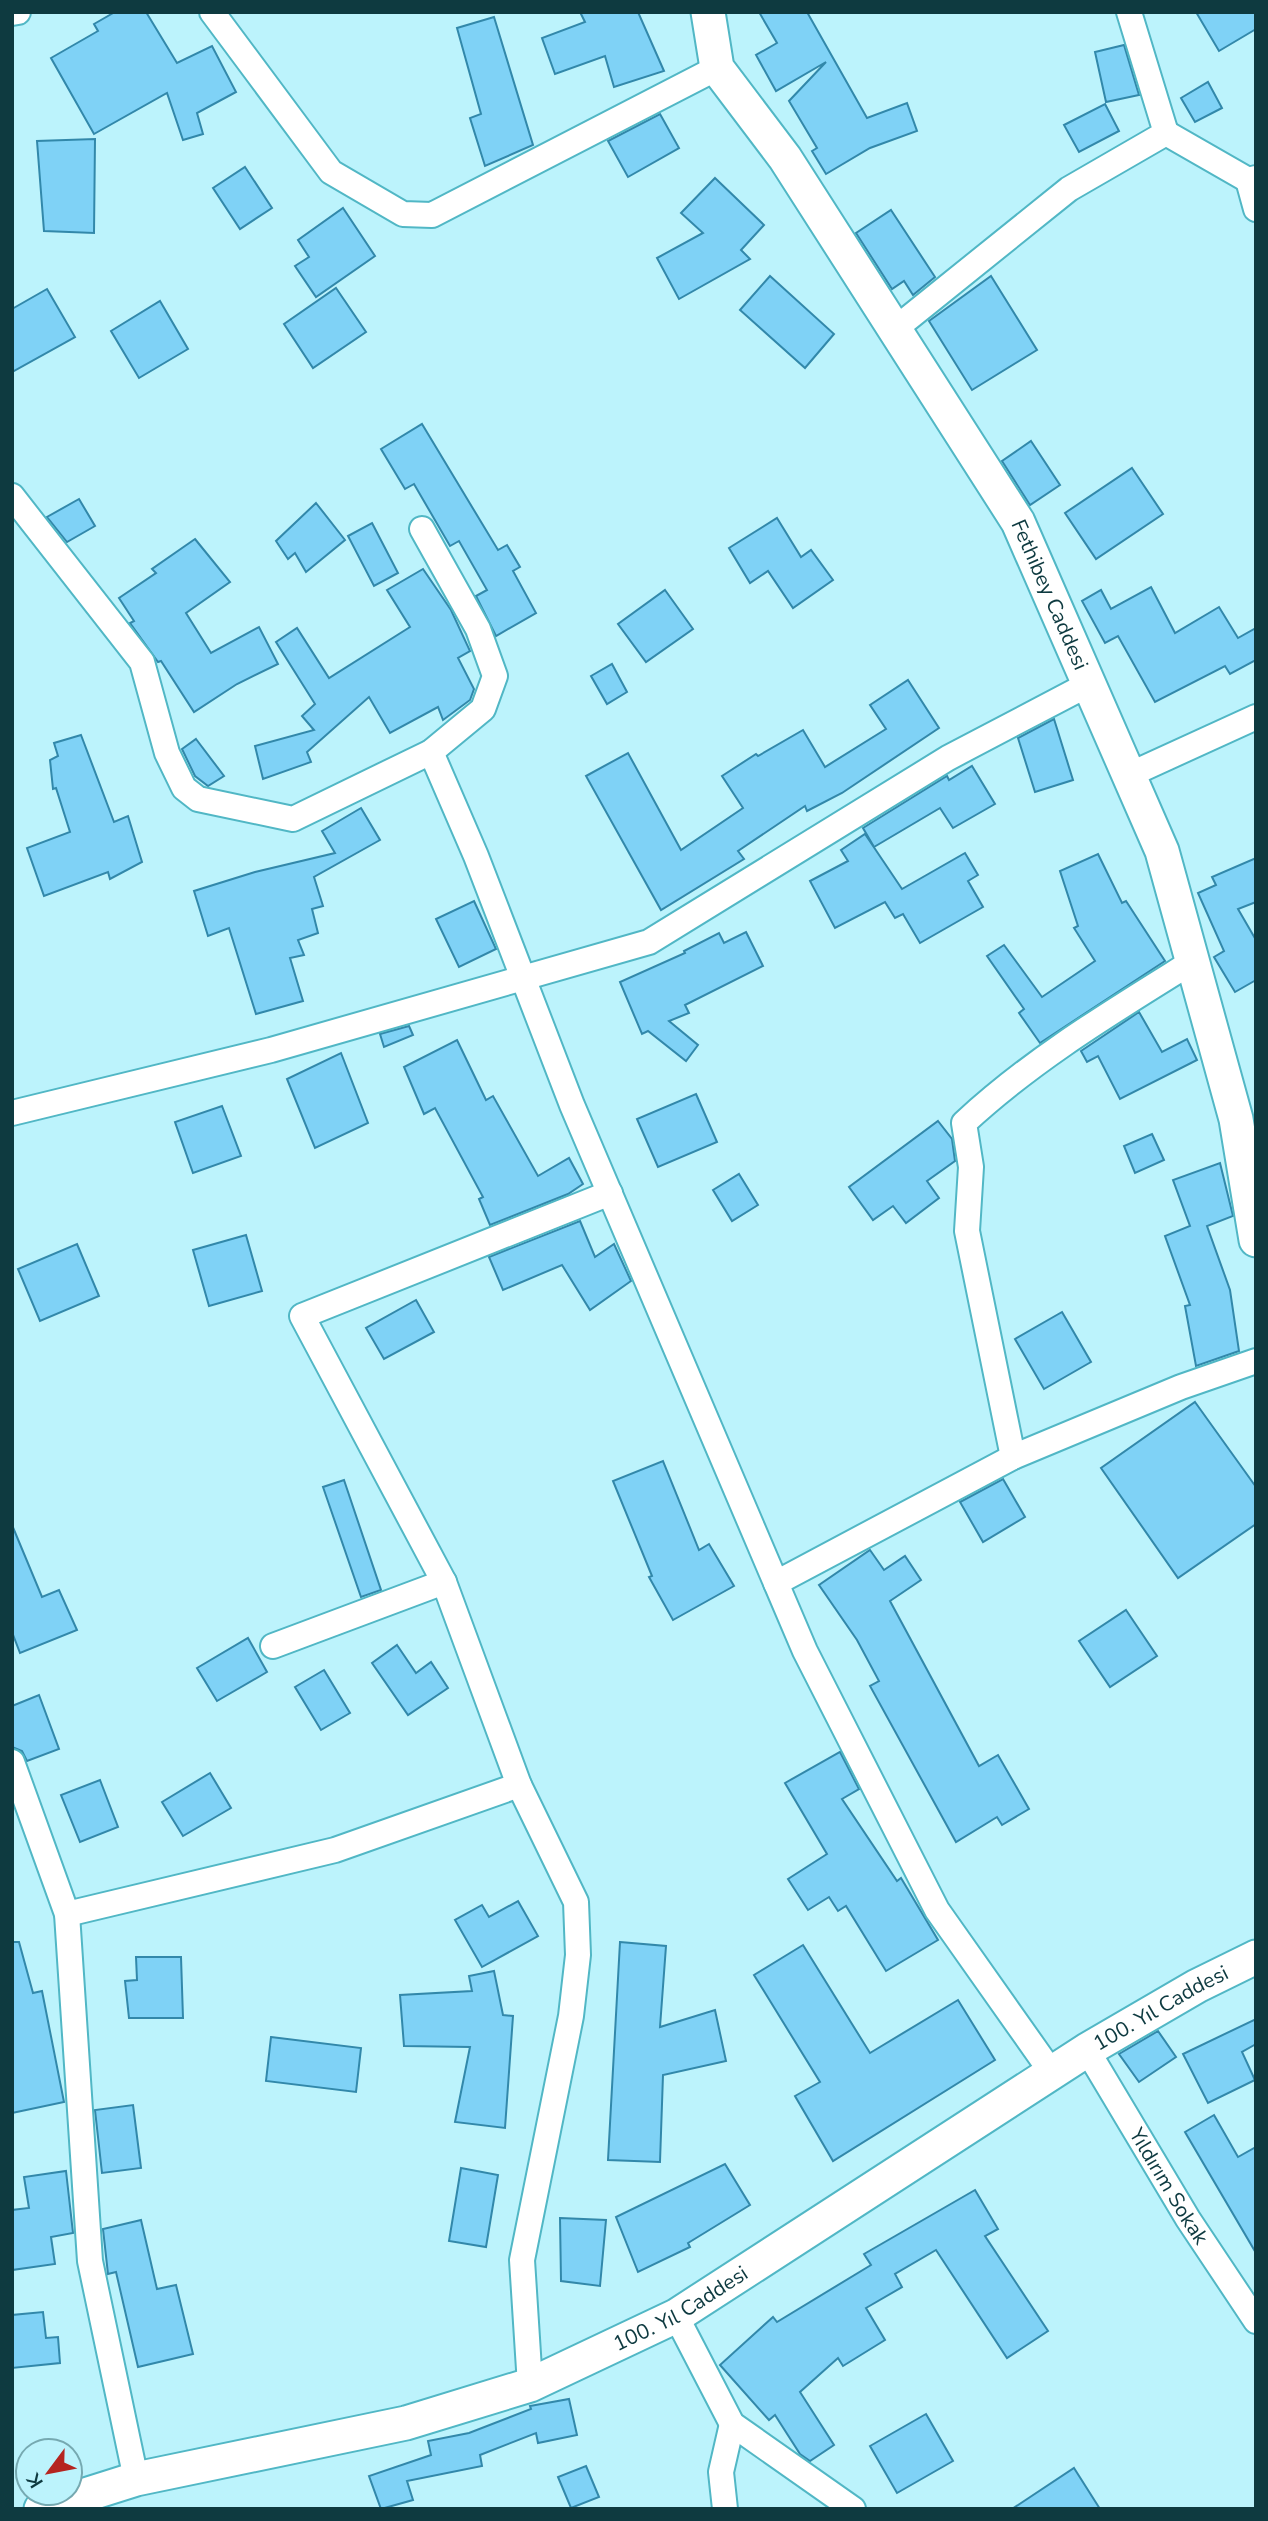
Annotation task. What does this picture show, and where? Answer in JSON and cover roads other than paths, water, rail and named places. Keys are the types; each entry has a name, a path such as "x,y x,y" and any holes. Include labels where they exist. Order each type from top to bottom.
{"street":[{"path":"12,13 18,12"},
{"path":"212,12 331,172 403,214 432,215 717,68"},
{"name":"Fethibey Caddesi","path":"708,12 717,68 785,158 1018,522 1162,851 1246,1115 1256,1240"},
{"path":"1129,12 1166,133 1252,179 1256,208"},
{"path":"895,329 1069,189 1166,133"},
{"path":"12,496 142,662 167,753 184,788 198,799 293,819 431,752 483,709 495,676 478,629 422,529"},
{"path":"12,1113 271,1050 649,942 948,758 1089,684"},
{"path":"1129,775 1256,717"},
{"path":"431,752 610,1193 805,1651 937,1910 1052,2073"},
{"path":"1013,1457 967,1231 971,1167 964,1123 1001,1088 1060,1045 1195,960"},
{"path":"530,2385 522,2260 571,2017 578,1955 576,1902 519,1785 444,1582 303,1316 610,1193"},
{"path":"776,1583 1013,1457 1181,1387 1256,1361"},
{"path":"273,1646 444,1582"},
{"path":"12,1762 67,1914 90,2261 136,2479"},
{"path":"67,1914 335,1850 519,1785"},
{"name":"100. Yıl Caddesi","path":"41,2509 136,2479 406,2423 530,2385 676,2316 1087,2050 1256,1957"},
{"name":"Yıldırım Sokak","path":"1087,2050 1188,2220 1256,2321"},
{"path":"676,2316 732,2424 853,2509"},
{"path":"725,2509 721,2472 732,2424"}]}
